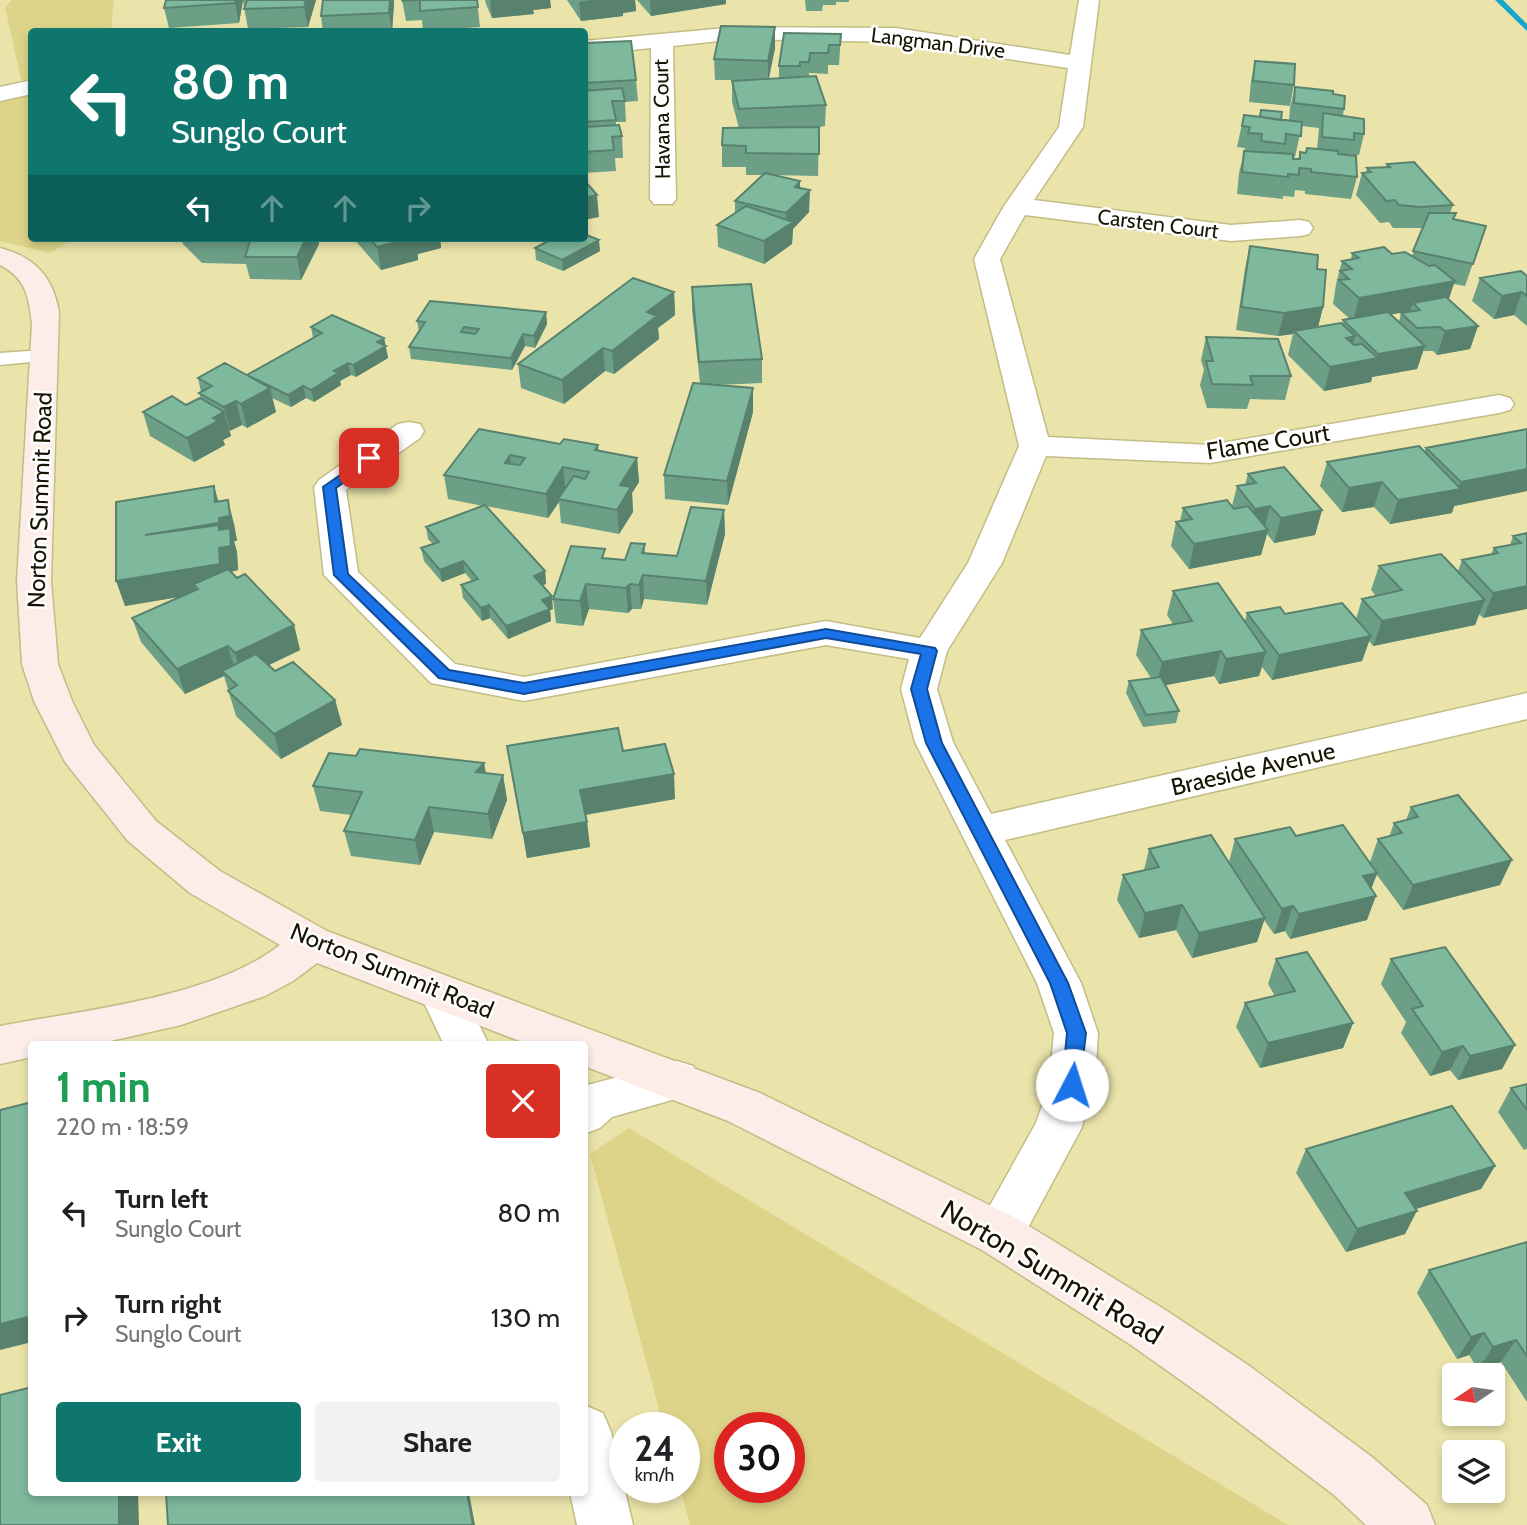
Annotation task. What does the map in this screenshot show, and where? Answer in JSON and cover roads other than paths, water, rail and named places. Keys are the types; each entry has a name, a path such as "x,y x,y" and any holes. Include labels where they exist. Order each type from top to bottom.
{"main road":[{"name":"Norton Summit Road","path":"0,256 29,272 43,291 46,324 34,581 40,664 52,701 79,752 142,831 205,882 312,943 572,1041"},
{"path":"0,1045 186,1004 246,985 280,968 312,943"},
{"name":"Norton Summit Road","path":"588,1047 744,1107 999,1234 1149,1328 1229,1383 1353,1476 1408,1525"}],"street":[{"path":"999,1234 1058,1129 1072,1085 1076,1033 1059,983 934,743 919,689 929,651 985,563 1035,446 987,259 1017,206 1071,127 1089,0"},
{"name":"Langman Drive","path":"588,48 737,33 896,34 1081,62"},
{"name":"Havana Court","path":"662,40 663,199"},
{"path":"0,94 28,88"},
{"name":"Carsten Court","path":"1017,206 1231,233 1300,228"},
{"name":"Flame Court","path":"1035,446 1210,454 1499,404"},
{"path":"409,430 330,487 341,575 444,674 524,688 826,633 929,651"},
{"name":"Braeside Avenue","path":"978,832 1527,706"},
{"path":"442,993 465,1041"},
{"path":"588,1110 597,1101 677,1080"},
{"path":"588,1450 605,1525"}],"lane":[{"path":"0,359 44,356"}],"waterway":[{"path":"1499,0 1527,29"}]}
